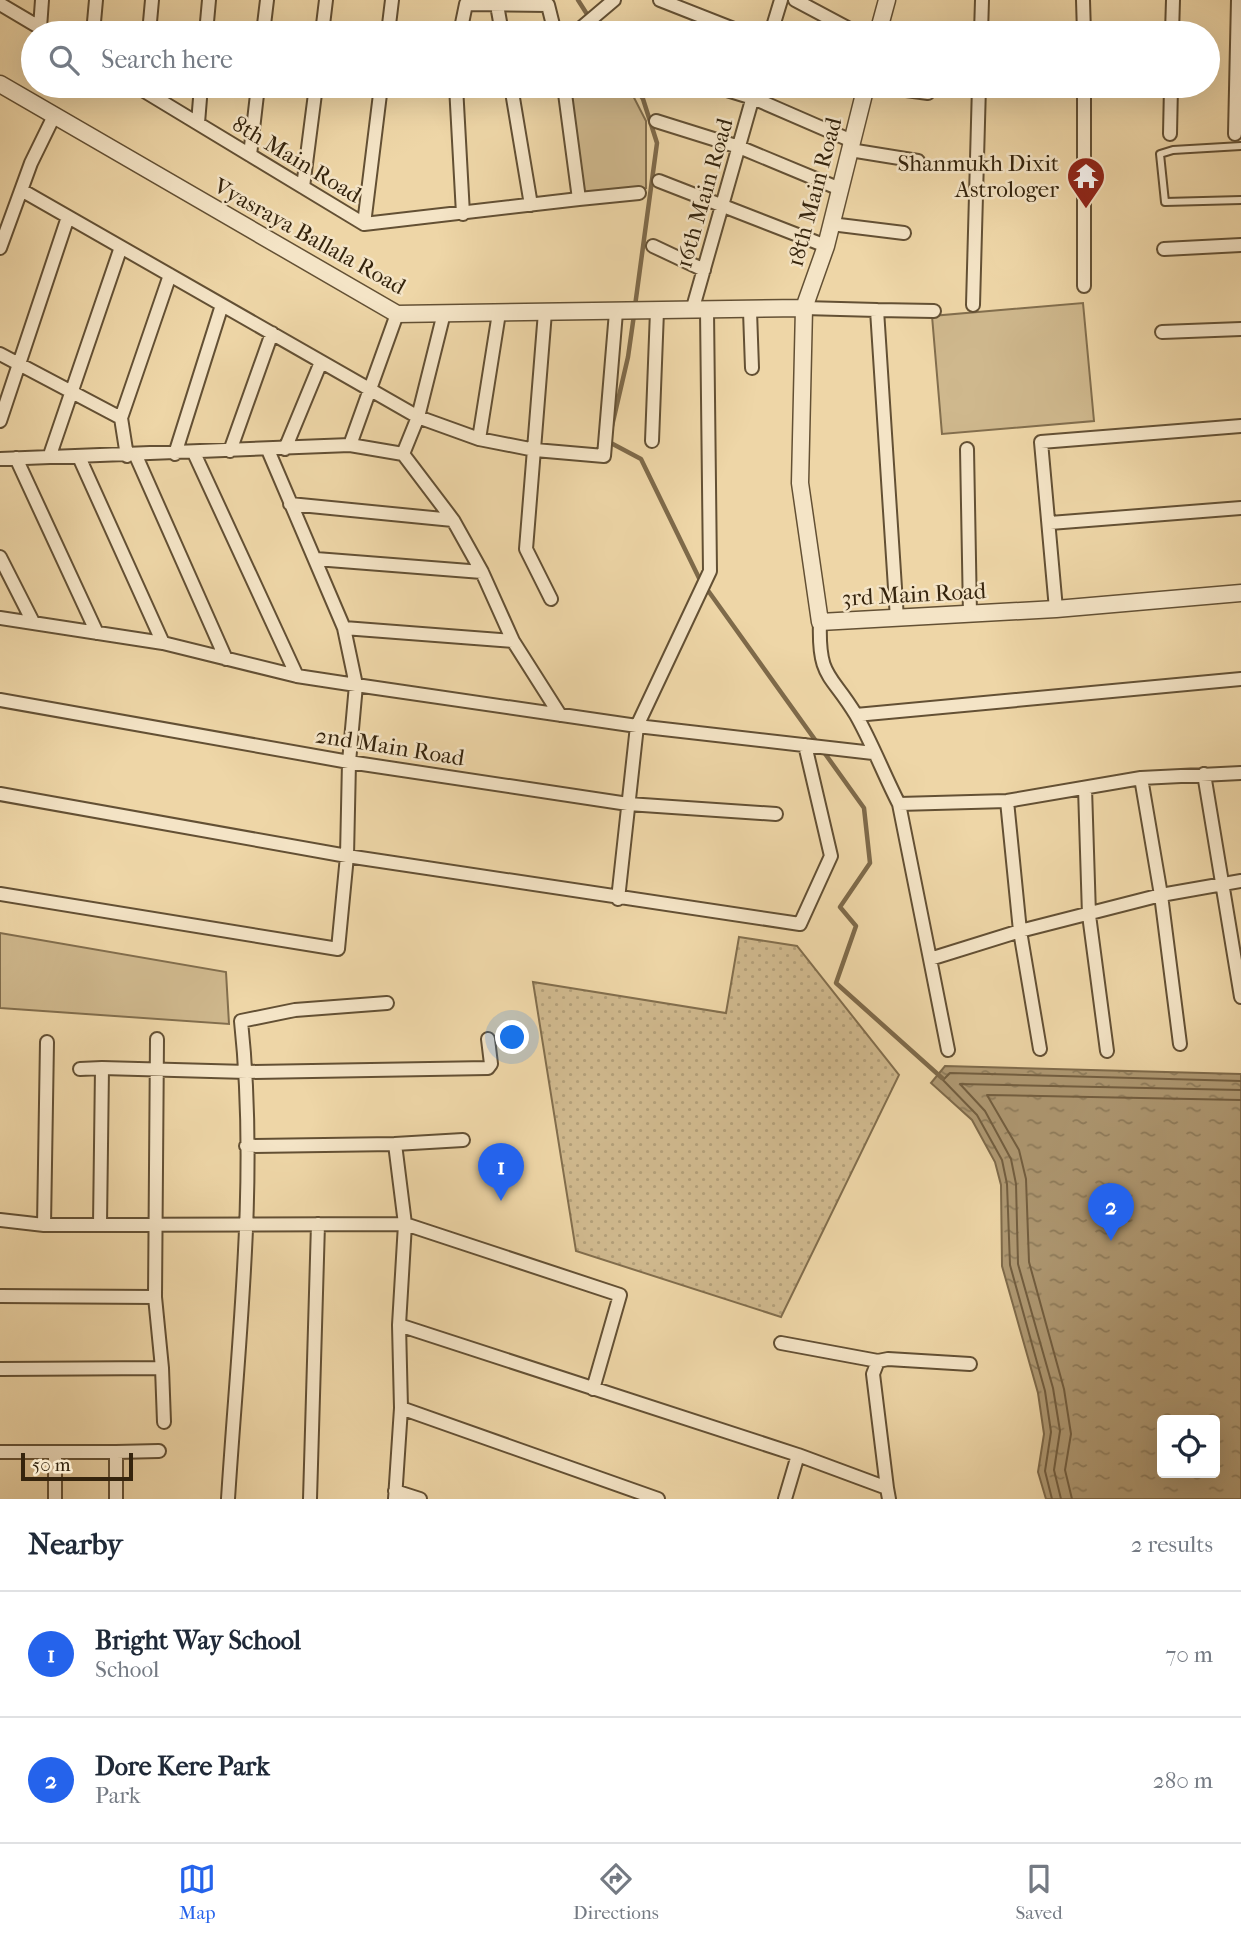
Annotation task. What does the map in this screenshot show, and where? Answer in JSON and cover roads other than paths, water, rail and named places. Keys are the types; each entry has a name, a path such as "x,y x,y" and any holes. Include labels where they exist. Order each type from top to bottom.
{"street":[{"path":"42,0 44,21"},
{"path":"94,21 96,0"},
{"path":"150,21 152,0"},
{"path":"207,21 209,0"},
{"path":"264,21 267,0"},
{"path":"323,21 326,0"},
{"path":"389,21 392,0"},
{"path":"590,21 614,0"},
{"path":"660,0 713,21"},
{"path":"774,21 780,0"},
{"path":"795,0 834,21"},
{"path":"881,21 887,0"},
{"path":"981,21 982,0"},
{"path":"1083,0 1083,21"},
{"path":"1172,21 1173,0"},
{"path":"1235,134 1238,0"},
{"path":"462,21 466,2 548,5 552,21"},
{"path":"0,4 29,21"},
{"path":"497,5 500,21"},
{"name":"Vyasraya Ballala Road","path":"0,84 21,96"},
{"name":"Vyasraya Ballala Road","path":"24,98 397,314 750,311 804,308"},
{"name":"8th Main Road","path":"159,98 364,224"},
{"path":"198,123 200,98"},
{"path":"250,155 257,98"},
{"path":"303,187 314,98"},
{"path":"380,98 364,224 639,193"},
{"path":"457,98 463,214"},
{"path":"513,98 531,205"},
{"path":"566,98 579,199"},
{"name":"16th Main Road","path":"637,726 710,571 700,311 704,270 753,98"},
{"path":"766,98 851,146 918,160"},
{"name":"18th Main Road","path":"804,308 826,246 864,98"},
{"path":"973,305 979,98"},
{"path":"1084,98 1084,286"},
{"path":"1170,134 1171,98"},
{"path":"0,247 23,191 31,163 54,116"},
{"path":"656,121 739,147 840,190"},
{"path":"659,181 723,203 826,246"},
{"path":"23,191 418,417 479,439 535,450 604,456 622,312"},
{"path":"0,421 68,217"},
{"path":"831,224 904,233"},
{"path":"1164,249 1241,245"},
{"path":"653,246 704,270"},
{"path":"50,455 121,247"},
{"path":"170,275 121,418 131,456 226,659"},
{"path":"175,454 222,305"},
{"path":"804,308 934,311"},
{"name":"3rd Main Road","path":"804,308 800,483 820,622 1056,609 1241,593"},
{"path":"877,310 897,619"},
{"path":"750,311 752,368"},
{"path":"545,312 526,550 551,599"},
{"path":"652,312 652,441"},
{"path":"403,454 418,417 444,313"},
{"path":"479,439 499,313"},
{"path":"350,446 397,314"},
{"path":"1162,332 1241,329"},
{"path":"230,451 272,333"},
{"path":"0,354 69,393 121,418"},
{"path":"285,449 321,362"},
{"path":"1056,609 1041,442 1241,426"},
{"path":"0,459 50,455 131,456 350,446 403,454 453,520 482,572 513,641 560,715"},
{"path":"967,449 970,614"},
{"path":"0,894 338,949 347,856 349,762 356,685 344,628 268,450"},
{"path":"194,453 297,676"},
{"path":"79,457 163,643"},
{"path":"16,458 97,633"},
{"path":"290,504 453,520"},
{"path":"1050,523 1241,508"},
{"path":"0,557 33,622"},
{"path":"316,559 482,572"},
{"path":"0,618 163,643 297,676 637,726 873,752"},
{"path":"820,622 819,654 830,682 856,715 899,804 948,1051"},
{"path":"344,628 513,641"},
{"path":"856,715 1241,679"},
{"name":"2nd Main Road","path":"0,700 349,762 628,804 776,814"},
{"path":"618,899 637,726"},
{"path":"0,794 347,856 618,899 800,923 831,856 809,745"},
{"path":"899,804 1007,801 1140,778 1241,773"},
{"path":"1204,774 1241,997"},
{"path":"1140,778 1161,895 1180,1044"},
{"path":"1085,788 1089,915 1107,1051"},
{"path":"1007,801 1020,931 1041,1049"},
{"path":"930,959 1020,931 1161,895 1241,881"},
{"path":"228,1499 245,1222 247,1072 241,1021 284,1012 387,1003"},
{"path":"157,1039 155,1297 164,1422"},
{"path":"80,1069 247,1072 488,1068 491,1064 488,1039"},
{"path":"44,1225 47,1042"},
{"path":"100,1224 102,1068"},
{"path":"246,1146 395,1144 463,1140"},
{"path":"395,1144 405,1224 399,1325 401,1408 395,1495 420,1499"},
{"path":"0,1220 44,1225 245,1222 405,1224 620,1295 593,1389"},
{"path":"310,1499 318,1224"},
{"path":"0,1296 155,1297"},
{"path":"399,1325 798,1455 888,1494"},
{"path":"781,1343 878,1362 888,1359 970,1364"},
{"path":"878,1362 873,1374 888,1494"},
{"path":"0,1369 162,1368"},
{"path":"401,1408 658,1499"},
{"path":"0,1452 159,1451"},
{"path":"55,1452 55,1499"},
{"path":"116,1452 116,1499"},
{"path":"785,1499 798,1455"}],"lane":[{"path":"1241,146 1173,150 1160,154 1165,202 1241,200"}],"water":[{"path":"945,1066 1241,1074 1241,1499 1046,1499 1038,1472 1044,1434 1038,1393 1002,1266 1001,1185 995,1162 972,1120 931,1083"}],"waterway":[{"path":"578,0 591,21"},
{"path":"635,306 657,143 642,98"},
{"path":"612,426 628,357 634,315"},
{"path":"609,442 641,459 699,578 864,808 870,863 840,907 856,926 836,983 942,1078"}],"place":[{"name":"Shanmukh Dixit Astrologer","path":"1086,210"},
{"name":"Bright Way School","path":"501,1201"},
{"name":"Dore Kere Park","path":"1111,1241"}]}
